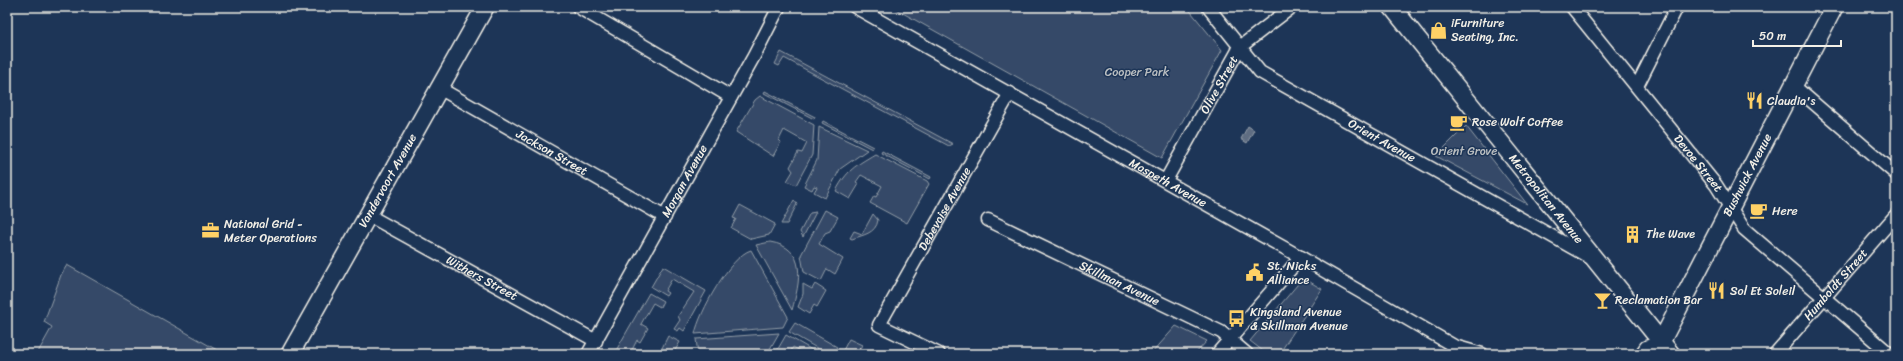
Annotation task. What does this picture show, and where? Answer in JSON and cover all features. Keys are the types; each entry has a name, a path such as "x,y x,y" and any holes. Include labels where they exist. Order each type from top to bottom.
{"main road":[{"name":"Vandervoort Avenue","path":"290,354 485,7"},
{"name":"Metropolitan Avenue","path":"1392,7 1595,260 1664,350"},
{"name":"Bushwick Avenue","path":"1664,350 1731,208 1834,7"}],"street":[{"path":"578,7 731,98"},
{"name":"Morgan Avenue","path":"588,354 731,98 779,7"},
{"name":"Maspeth Avenue","path":"855,7 1166,180 1454,346 1482,354"},
{"name":"Orient Avenue","path":"1208,7 1260,72 1595,260"},
{"name":"Olive Street","path":"1166,180 1240,47 1292,7"},
{"name":"Devoe Street","path":"1572,7 1716,185 1744,228 1890,354"},
{"path":"1637,86 1677,7"},
{"path":"1794,86 1896,174"},
{"name":"Jackson Street","path":"439,88 665,217"},
{"name":"Debevoise Avenue","path":"939,354 879,325 1010,93"},
{"name":"Withers Street","path":"368,214 596,341"},
{"name":"Humboldt Street","path":"1775,354 1896,215"},
{"name":"Skillman Avenue","path":"988,220 1221,332 1247,354"},
{"path":"1217,354 1301,257"},
{"path":"1454,346 1463,354"},
{"path":"1641,354 1646,347 1664,350"}],"green space":[{"name":"Cooper Park","path":"892,7 1187,7 1222,50 1162,158"},
{"path":"781,52 953,144 949,146 784,58 779,66 775,64"},
{"path":"765,91 815,117 814,119 764,93"},
{"path":"760,96 814,125 812,155 796,185 787,181 793,171 790,167 798,152 802,153 807,143 784,130 779,140 781,142 773,156 736,132 755,100"},
{"path":"823,121 873,147 872,149 822,123"},
{"name":"Orient Grove","path":"1466,126 1527,204 1436,156"},
{"path":"819,127 867,150 840,169 825,198 814,192 817,187 814,186 812,190 804,186 817,160"},
{"path":"882,151 931,177 930,179 881,153"},
{"path":"875,154 927,181 929,184 907,223 870,203 874,196 876,197 882,186 861,175 856,182 859,184 850,199 836,191 852,169"},
{"path":"794,200 797,204 787,224 781,224"},
{"path":"740,205 775,224 769,235 751,239 731,228 736,219 733,218"},
{"path":"825,210 838,217 830,231 825,233 819,244 843,259 835,274 827,269 821,281 804,272 801,255"},
{"path":"816,212 803,237 800,232 810,213"},
{"path":"873,214 878,220 877,225 872,231 852,239 850,238 854,231 862,234"},
{"path":"770,242 782,245 791,251 796,259 799,278 792,310 756,245"},
{"path":"751,250 788,317 783,327 695,334 702,313 725,274 743,254"},
{"path":"67,265 224,354 37,354 52,327 44,322 61,275"},
{"path":"663,266 706,291 684,331 680,328 678,331 674,329 680,320 678,316 694,292 672,279 665,291 668,293 666,296 651,287"},
{"path":"1303,278 1322,289 1279,354 1267,354 1250,341"},
{"path":"803,284 812,289 815,284 826,291 817,307 814,305 809,314 798,307 803,294"},
{"path":"649,293 663,301 660,307 653,303 641,324 648,328 640,342 637,340 630,354 614,354"},
{"path":"795,323 837,347 834,354 827,354 789,332"},
{"path":"1176,326 1207,341 1195,354 1151,354"},
{"path":"779,333 767,354 698,354 696,339"},
{"path":"786,335 819,354 806,354 793,347 789,354 775,354"},
{"path":"668,336 680,342 673,354 659,354"},
{"path":"849,339 862,345 857,354 841,354"}],"shaded area":[{"path":"1248,126 1254,130 1247,143 1241,139"}],"place":[{"name":"iFurniture Seating, Inc.","path":"1438,30"},
{"name":"Claudia's","path":"1754,101"},
{"name":"Rose Wolf Coffee","path":"1459,122"},
{"name":"Here","path":"1759,211"},
{"name":"National Grid - Meter Operations","path":"211,231"},
{"name":"The Wave","path":"1633,234"},
{"name":"St. Nicks Alliance","path":"1254,273"},
{"name":"Sol Et Soleil","path":"1717,291"},
{"name":"Reclamation Bar","path":"1602,300"},
{"name":"Kingsland Avenue & Skillman Avenue","path":"1237,319"}]}
